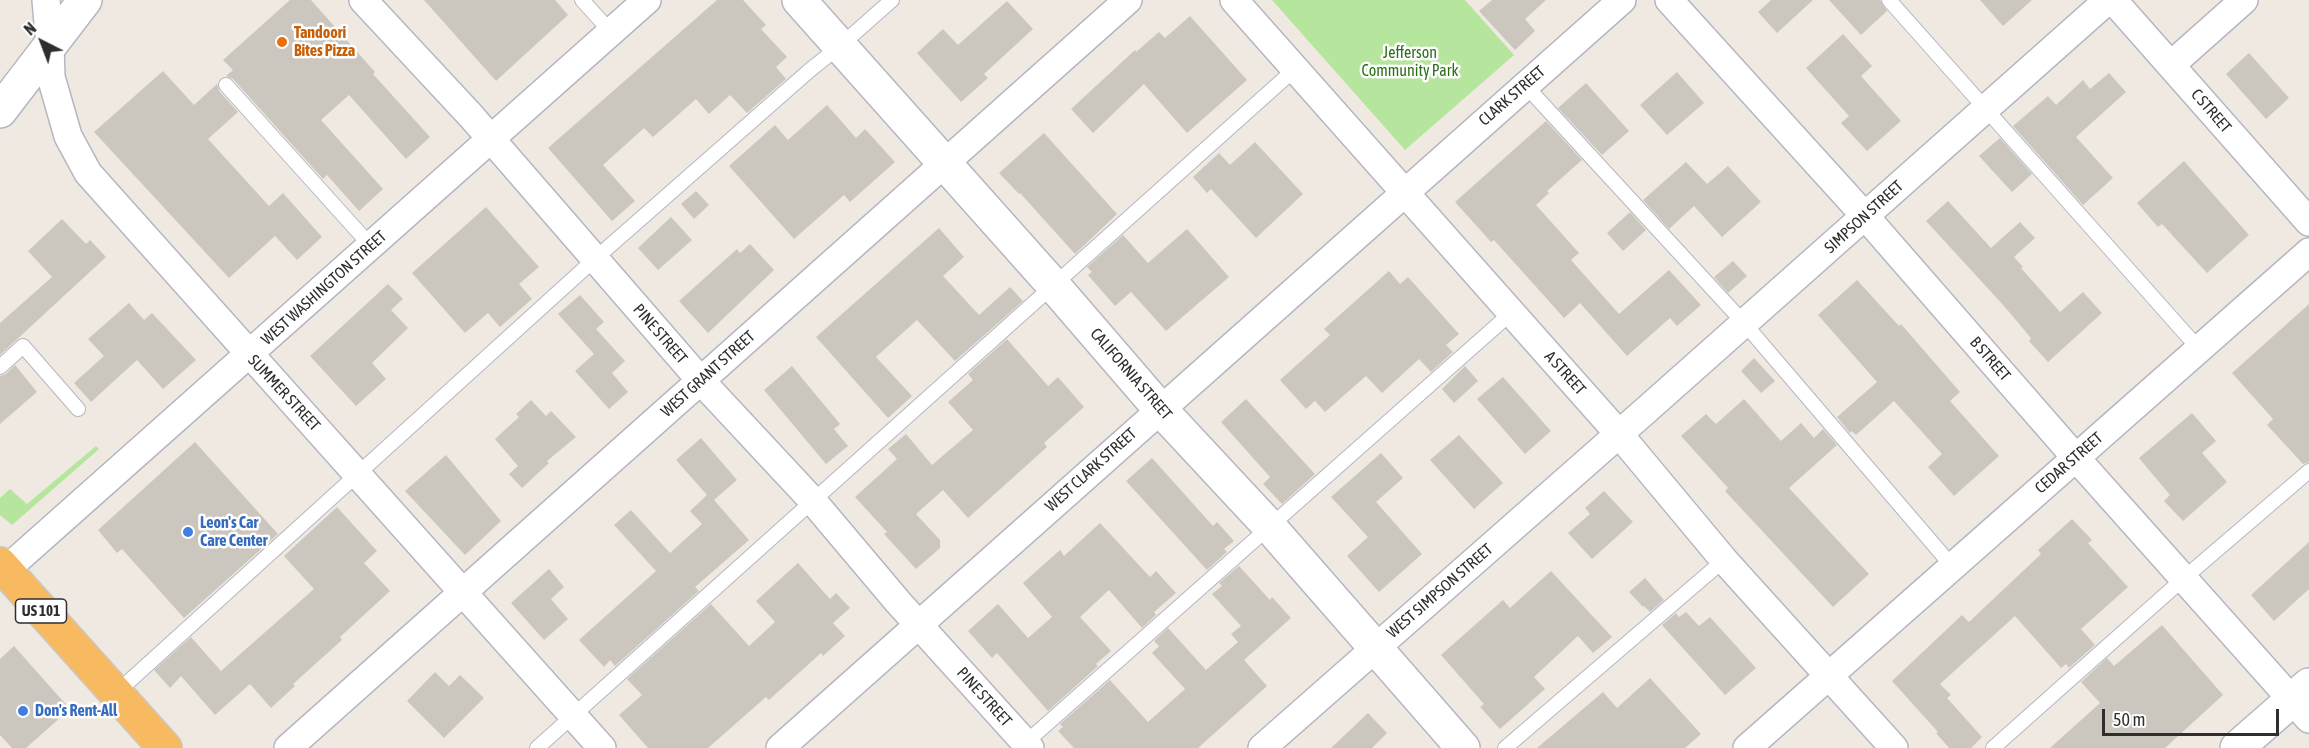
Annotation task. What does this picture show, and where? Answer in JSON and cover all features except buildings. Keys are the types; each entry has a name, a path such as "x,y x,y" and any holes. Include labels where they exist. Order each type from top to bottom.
{"highway":[{"name":"US 101","path":"2,570 165,748"}],"street":[{"name":"SUMMER STREET","path":"46,0 51,77 68,136 88,173 602,748"},
{"path":"0,111 85,0"},
{"name":"PINE STREET","path":"363,0 491,139 701,381 812,500 1025,746"},
{"name":"WEST WASHINGTON STREET","path":"2,570 647,0"},
{"name":"CALIFORNIA STREET","path":"799,0 1054,286 1160,409 1269,526 1463,748"},
{"name":"WEST GRANT STREET","path":"288,748 1128,0"},
{"name":"A STREET","path":"1234,0 1619,435 1724,560 1894,748"},
{"name":"CLARK STREET","path":"1404,193 1622,0"},
{"name":"B STREET","path":"1670,0 1865,216 2183,579 2303,701"},
{"name":"SIMPSON STREET","path":"1619,435 2108,0"},
{"name":"C STREET","path":"2114,0 2309,222"},
{"path":"2170,65 2244,0"},
{"name":"WEST CLARK STREET","path":"780,748 1404,193"},
{"name":"CEDAR STREET","path":"1747,748 2309,252"},
{"name":"WEST SIMPSON STREET","path":"1262,748 1619,435"},
{"path":"2237,748 2303,701"}],"lane":[{"path":"582,0 611,32"},
{"path":"115,694 596,258 892,0"},
{"path":"1889,0 2199,349"},
{"path":"537,748 1295,69"},
{"path":"226,85 371,246"},
{"path":"1525,85 1744,323 1952,567"},
{"path":"1025,746 1269,526 1511,313"},
{"path":"0,367 23,346 78,409"},
{"path":"1993,748 2183,579 2309,471"},
{"path":"1505,748 1724,560"}],"green space":[{"name":"Jefferson Community Park","path":"1272,0 1465,0 1514,55 1405,150"},
{"path":"96,446 99,449 12,525 0,515 0,498 10,489 27,504"}],"place":[{"name":"Tandoori Bites Pizza","path":"282,42"},
{"name":"Leon's Car Care Center","path":"188,532"},
{"name":"Don's Rent-All","path":"23,711"}]}
